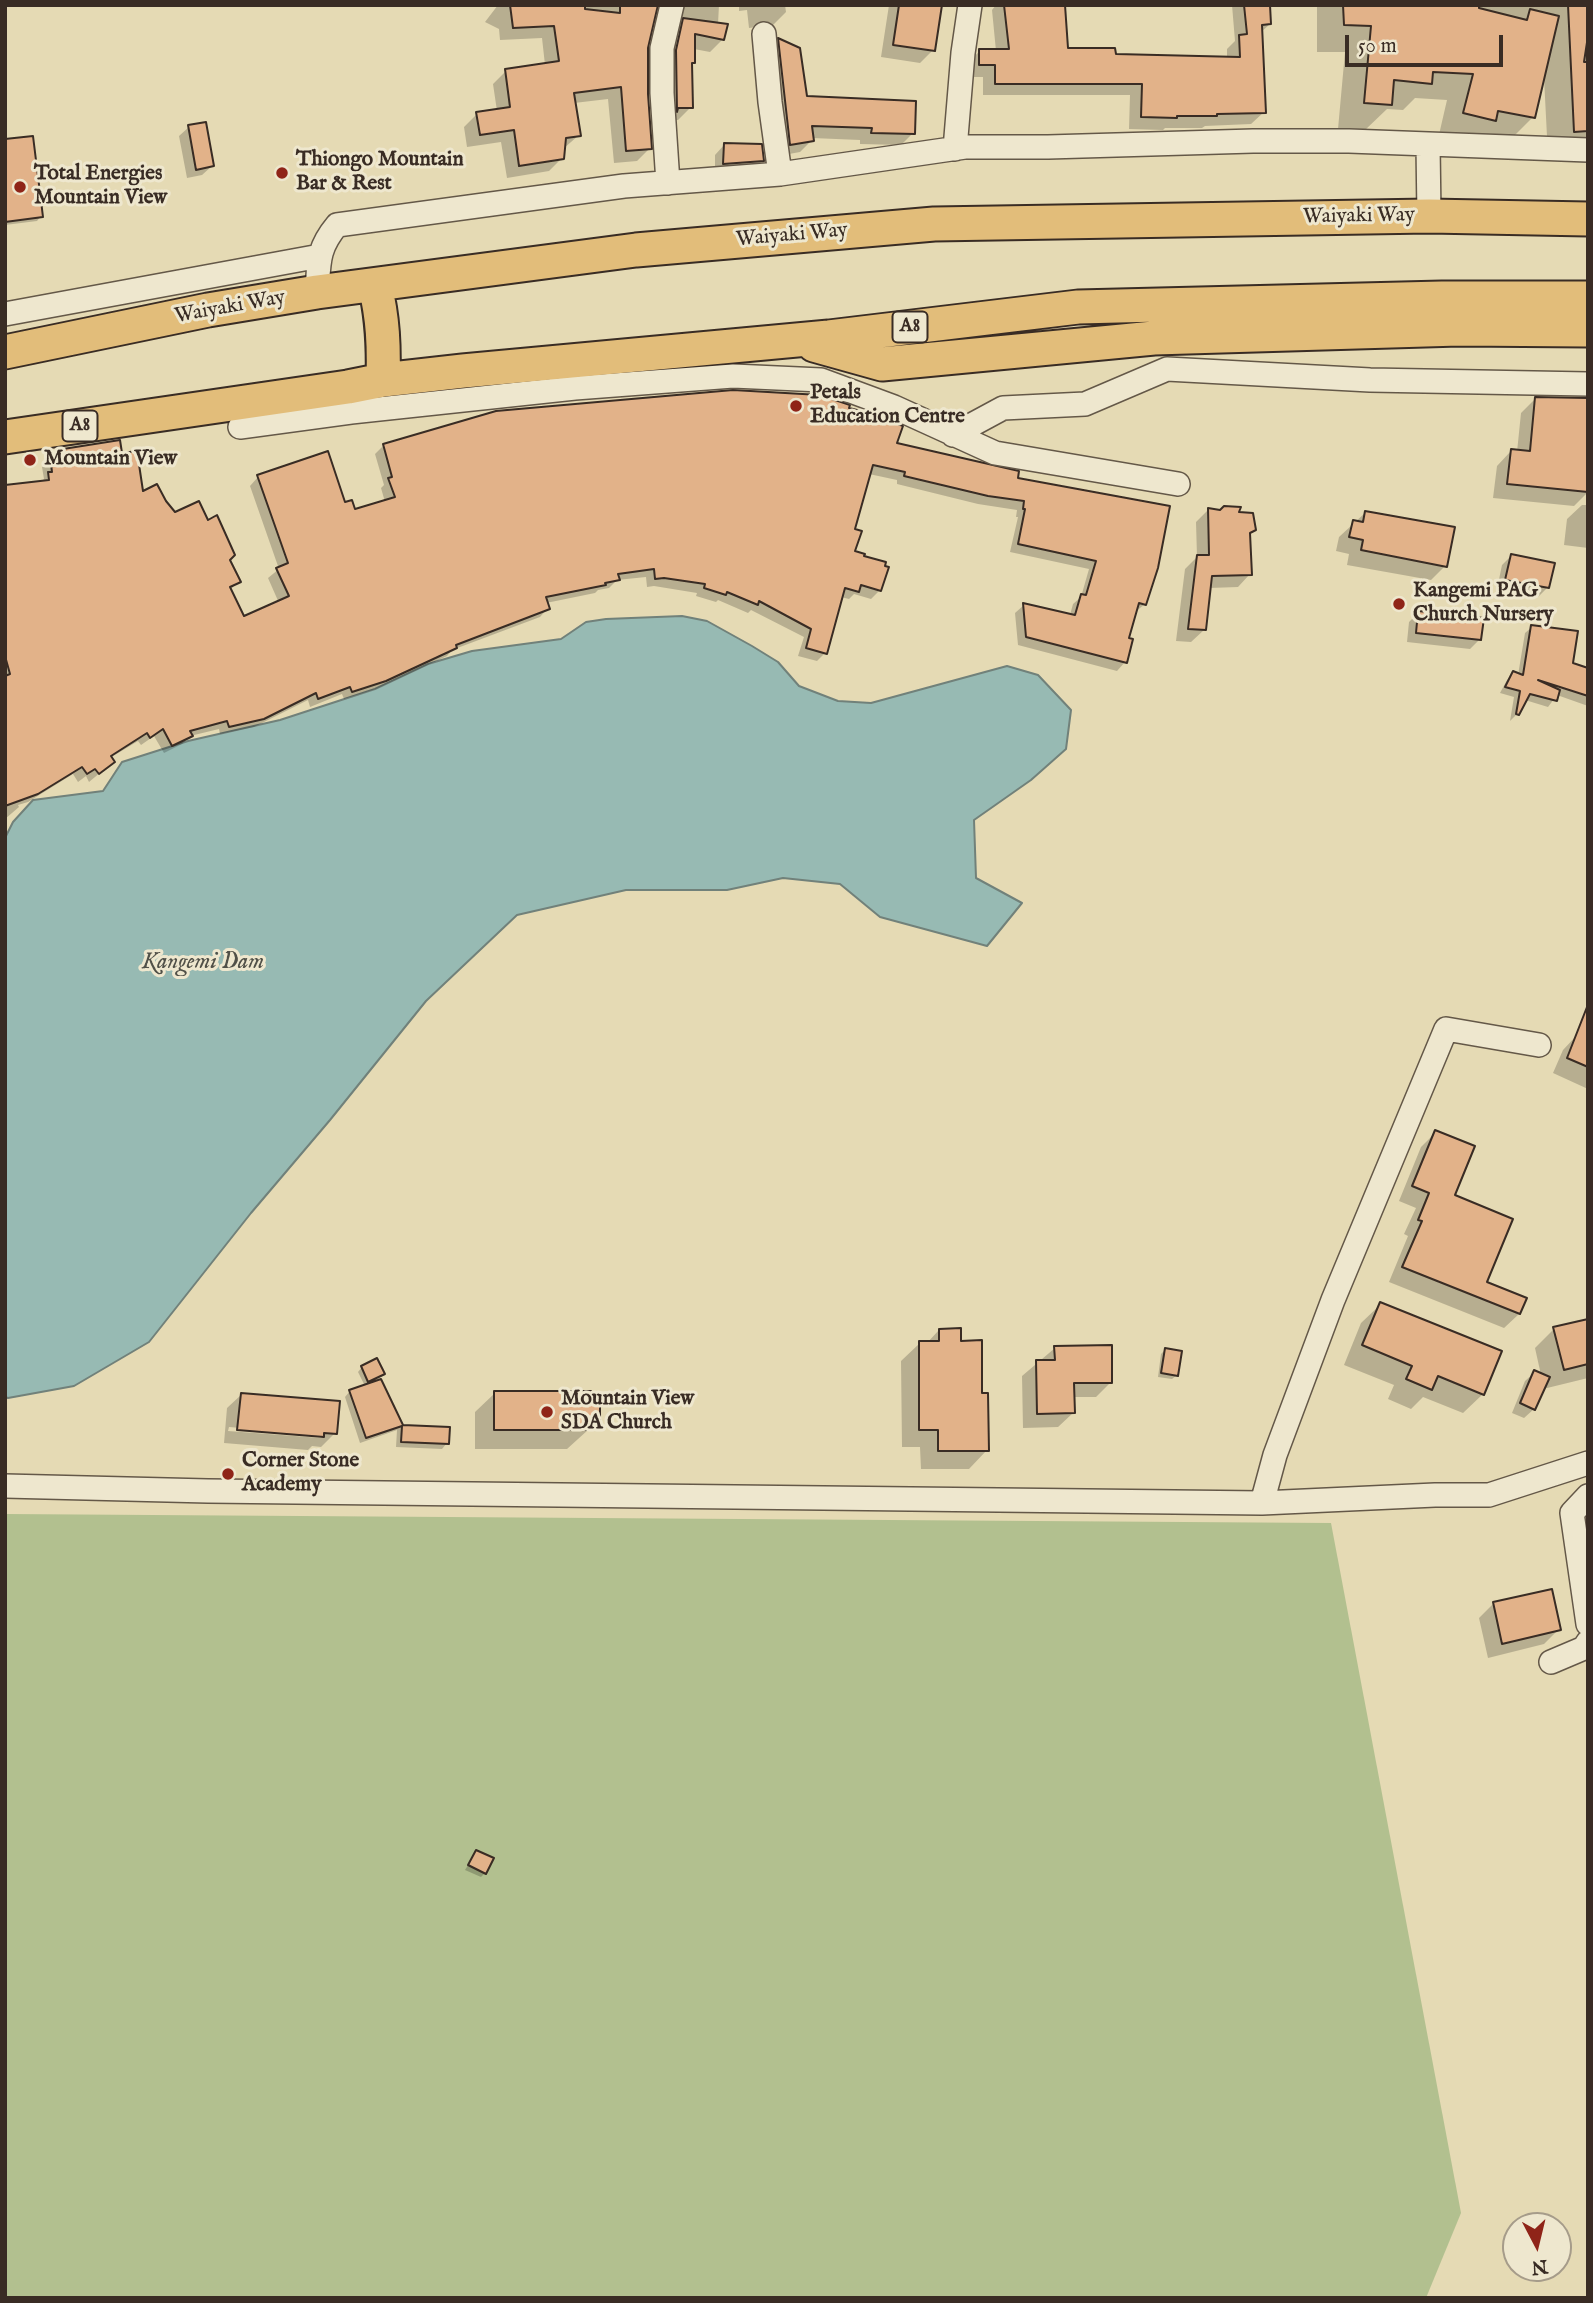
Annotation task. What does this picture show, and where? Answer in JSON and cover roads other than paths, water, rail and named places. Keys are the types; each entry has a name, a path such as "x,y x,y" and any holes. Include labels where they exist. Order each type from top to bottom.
{"highway":[{"name":"Waiyaki Way","path":"5,352 208,310 317,292 636,250 934,224 1429,216 1588,219"},
{"path":"375,286 382,313 384,336 383,380"},
{"name":"A8","path":"5,437 383,380 796,340 1078,307 1442,298 1588,298"},
{"path":"796,340 882,364 1153,338 1459,329 1588,330"}],"street":[{"path":"668,183 662,48 672,5"},
{"path":"955,149 970,5"},
{"path":"764,34 769,102 780,173"},
{"path":"317,292 324,240 337,225 624,186 780,173 965,147 1349,141 1588,150"},
{"path":"1428,145 1429,216"},
{"path":"5,314 320,256"},
{"path":"953,435 1003,408 1085,404 1167,369 1370,380 1588,384"},
{"path":"240,427 575,388 733,376 821,380 894,407 995,453 1178,484"},
{"path":"1262,1503 1275,1455 1333,1300 1446,1029 1539,1045"},
{"path":"5,1486 1262,1503 1489,1495 1588,1463"},
{"path":"1588,1496 1572,1513 1588,1625"},
{"path":"1551,1662 1584,1648 1588,1642"}],"water":[{"name":"Kangemi Dam","path":"682,616 707,621 778,662 799,686 838,701 871,703 1007,666 1038,675 1071,710 1066,749 1031,780 974,820 976,878 1022,903 987,946 880,917 840,884 783,878 727,890 626,890 517,915 426,1001 251,1213 149,1342 74,1386 5,1397 5,838 13,822 33,800 103,791 122,762 188,741 280,720 375,689 428,664 472,651 561,639 586,622"}],"place":[{"name":"Thiongo Mountain Bar & Rest","path":"282,173"},
{"name":"Total Energies Mountain View","path":"20,187"},
{"name":"Petals Education Centre","path":"796,406"},
{"name":"Mountain View","path":"30,460"},
{"name":"Kangemi PAG Church Nursery","path":"1399,604"},
{"name":"Mountain View SDA Church","path":"547,1412"},
{"name":"Corner Stone Academy","path":"228,1474"}]}
